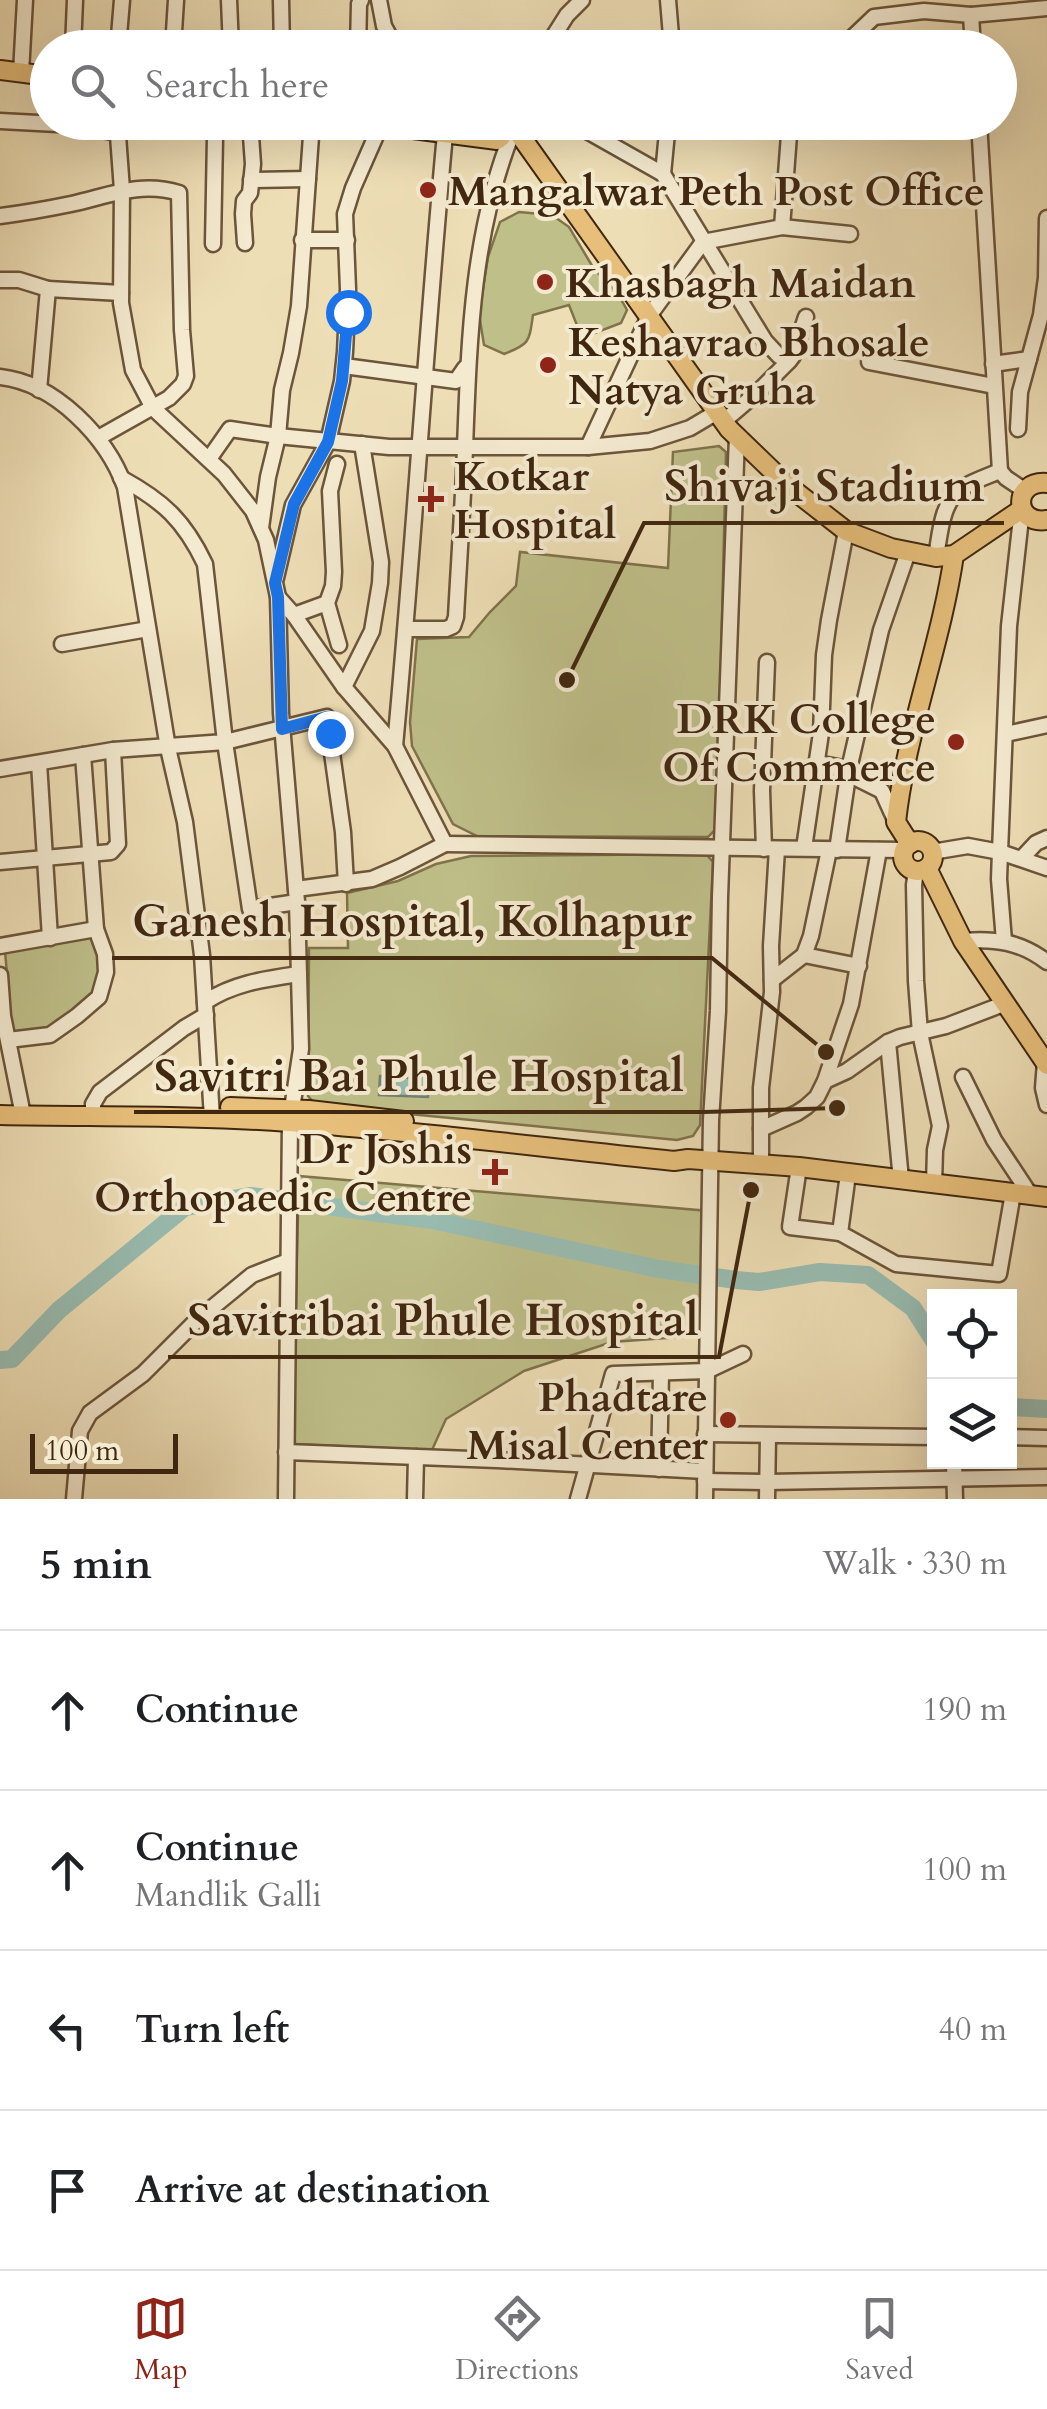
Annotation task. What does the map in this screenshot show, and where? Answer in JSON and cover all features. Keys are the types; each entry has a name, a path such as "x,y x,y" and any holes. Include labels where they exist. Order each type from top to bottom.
{"main road":[{"path":"0,70 30,74"},
{"path":"519,140 721,417 787,485 846,531 908,552 945,556 1023,500 1035,483 1047,483"},
{"path":"1023,500 1031,519 1047,520"},
{"path":"925,864 906,866 903,858 907,847 896,822 906,757 948,594 945,556"},
{"path":"907,847 923,842 925,864 963,941 1046,1064"},
{"path":"0,1104 22,1110"},
{"path":"0,1115 22,1110 93,1110 290,1115 675,1152 688,1159 1030,1195"}],"street":[{"path":"21,73 26,0"},
{"path":"74,30 75,0"},
{"path":"120,30 122,0"},
{"path":"174,30 176,0"},
{"path":"229,0 230,30"},
{"path":"281,0 282,30"},
{"path":"360,30 364,0 378,0 386,30"},
{"path":"668,0 670,30"},
{"path":"557,30 574,3"},
{"path":"861,30 886,8 970,16 999,7 1047,8"},
{"path":"970,16 971,30"},
{"path":"0,121 30,123"},
{"path":"118,140 122,190 121,294 133,370 153,408 224,474 254,511 266,540 277,590 282,729 296,895 301,1049 290,1115 286,1499"},
{"path":"213,244 215,140"},
{"path":"245,243 243,214 244,201 250,193 251,140"},
{"path":"261,528 298,306 311,140"},
{"path":"374,140 345,214 348,289 344,366 328,442 294,504 277,590 344,687 395,746 445,844"},
{"path":"395,746 445,140"},
{"path":"406,629 446,629 453,626 456,617 467,366 476,279 494,182 507,140"},
{"path":"605,140 663,170 765,341 789,361"},
{"path":"663,170 666,140"},
{"path":"782,226 789,140"},
{"path":"980,140 1000,471 1023,500 1010,626 1000,852 1004,941"},
{"path":"251,180 308,179"},
{"path":"0,216 52,208 122,190 165,189 179,193 186,376 168,398 98,438"},
{"path":"1018,429 1020,392 1044,316 1047,218"},
{"path":"588,447 649,316 703,242 782,226 850,234"},
{"path":"302,240 347,240"},
{"path":"0,280 19,280 48,290 121,294"},
{"path":"38,390 48,290"},
{"path":"209,459 230,429 328,442 420,447 588,447 650,442 721,417 789,361 806,316"},
{"path":"993,364 1028,359"},
{"path":"869,362 994,386"},
{"path":"344,366 456,380 467,366"},
{"path":"0,376 38,390 80,418 107,448 121,478 134,533 168,748 185,822 202,955 212,1112"},
{"path":"705,1499 711,1120 737,436"},
{"path":"344,687 372,631 380,583 362,444"},
{"path":"337,464 330,492 334,572 327,603 338,645"},
{"path":"945,556 944,514 951,499 961,489 1000,471"},
{"path":"121,478 150,494 177,518 204,564 250,909 372,879 445,844 833,850 907,847"},
{"path":"804,848 821,733 824,655 846,531"},
{"path":"772,980 804,955 811,936 882,630 908,552"},
{"path":"294,615 327,603"},
{"path":"62,644 148,629"},
{"path":"761,1166 761,1088 772,980 770,849 762,791 767,662"},
{"path":"0,769 113,750 226,742 327,717 346,884"},
{"path":"1006,734 1047,725"},
{"path":"0,862 111,852 118,844 113,750"},
{"path":"6,1041 50,1034 78,1016 99,997 106,972 105,954 96,929 83,755"},
{"path":"39,763 50,938"},
{"path":"817,763 849,769 856,778 882,792 896,822"},
{"path":"1022,858 1047,838"},
{"path":"934,1184 940,1126 920,1033 914,885 925,864 968,846 1047,868"},
{"path":"761,1128 806,1107 825,1081 845,1026 878,850"},
{"path":"0,946 96,929"},
{"path":"963,941 1004,941 1034,952 1047,962"},
{"path":"804,955 858,966"},
{"path":"0,974 6,1041 22,1110"},
{"path":"93,1110 100,1092 184,1028 223,990 299,974"},
{"path":"825,1081 847,1071 888,1042 946,1026 1006,1003"},
{"path":"888,1042 901,1180"},
{"path":"1046,1064 1047,1104"},
{"path":"799,1168 790,1227 840,1234 896,1264 999,1274 1030,1195 994,1140 962,1078"},
{"path":"840,1234 848,1174"},
{"path":"74,1499 80,1431 90,1413 142,1374 252,1276 288,1261"},
{"path":"238,1322 288,1322"},
{"path":"578,1499 613,1374 706,1371 743,1354"},
{"path":"659,1468 662,1372"},
{"path":"705,1434 927,1437"},
{"path":"767,1499 768,1436"},
{"path":"1017,1436 1047,1438"},
{"path":"286,1452 659,1468 767,1482 1047,1477"},
{"path":"414,1499 416,1457"},
{"path":"954,1469 955,1499"}],"green space":[{"name":"Khasbagh Maidan","path":"519,212 552,215 569,227 594,269 618,294 627,310 621,323 582,338 569,305 533,315 527,341 513,351 504,354 484,345 479,314 488,257 500,222"},
{"path":"719,446 726,452 717,828 708,837 477,836 453,824 412,746 410,722 417,639 469,637 516,586 520,552 668,568 673,452"},
{"path":"706,854 713,862 700,1125 693,1136 677,1140 316,1105 308,1096 309,948 348,948 347,893 398,881 436,864 471,856"},
{"path":"92,937 97,943 102,970 96,993 67,1019 44,1030 12,1032 5,951"},
{"path":"299,1176 709,1211 707,1335 612,1342 524,1371 446,1419 432,1450 292,1444"}],"water":[{"path":"413,1071 429,1072 428,1097 379,1095 380,1076 412,1078"}],"waterway":[{"path":"0,1360 12,1359 59,1310 185,1207 251,1196 432,1220 659,1269 736,1280 759,1282 820,1272 868,1275 913,1308 927,1330"},
{"path":"1017,1407 1047,1409"}],"place":[{"name":"Mangalwar Peth Post Office","path":"428,190"},
{"name":"Khasbagh Maidan","path":"545,282"},
{"name":"Keshavrao Bhosale Natya Gruha","path":"548,365"},
{"name":"Kotkar Hospital","path":"431,499"},
{"name":"Shivaji Stadium","path":"567,680"},
{"name":"DRK College Of Commerce","path":"956,742"},
{"name":"Ganesh Hospital, Kolhapur","path":"826,1052"},
{"name":"Savitri Bai Phule Hospital","path":"837,1108"},
{"name":"Dr Joshis Orthopaedic Centre","path":"495,1172"},
{"name":"Savitribai Phule Hospital","path":"751,1190"},
{"name":"Phadtare Misal Center","path":"728,1420"}],"route":[{"path":"330,733 327,717 282,729 275,583 294,504 328,442 342,381 348,312"}]}
